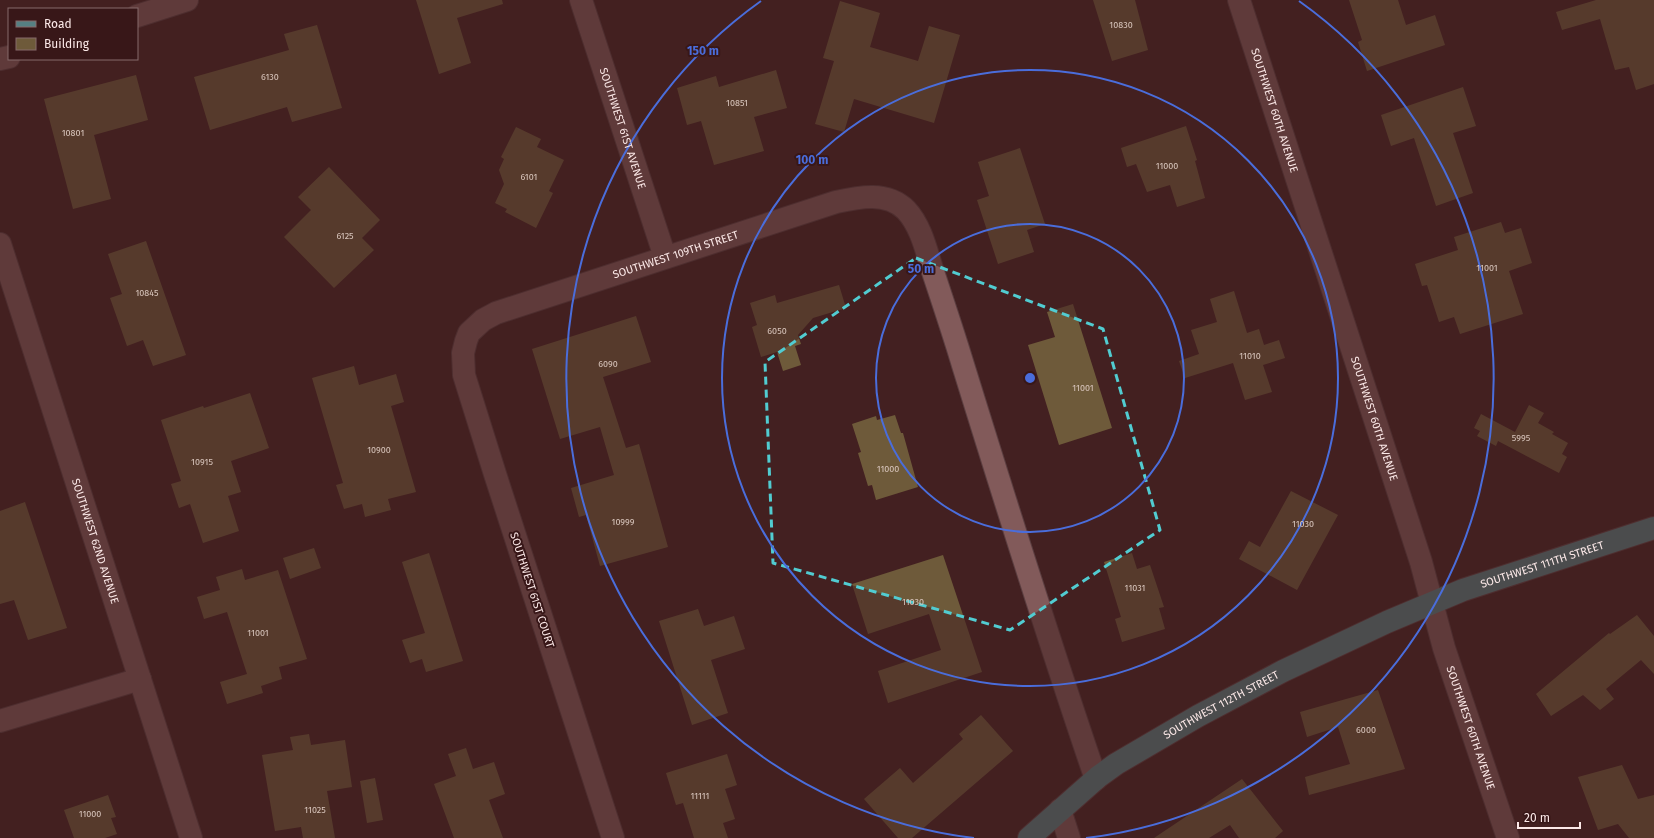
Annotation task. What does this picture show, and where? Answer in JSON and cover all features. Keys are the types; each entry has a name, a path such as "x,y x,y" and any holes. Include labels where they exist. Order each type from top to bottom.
{"main road":[{"name":"SOUTHWEST 111TH STREET","path":"1432,602 1477,585 1654,528"},
{"name":"SOUTHWEST 112TH STREET","path":"1029,838 1096,779 1133,754 1240,693 1387,622 1432,602"}],"street":[{"path":"138,16 187,0"},
{"name":"SOUTHWEST 61ST AVENUE","path":"581,0 665,257"},
{"name":"SOUTHWEST 60TH AVENUE","path":"1239,0 1421,562 1444,648 1508,838"},
{"name":"SOUTHWEST 109TH STREET","path":"466,341 469,333 476,326 496,313 665,257 855,197 872,196 885,198 896,202 906,210 919,230 1047,633 1096,779"},
{"name":"SOUTHWEST 62ND AVENUE","path":"0,244 191,838"},
{"name":"SOUTHWEST 61ST COURT","path":"466,341 463,353 464,375 494,474 613,838"},
{"path":"0,721 140,679"},
{"path":"1060,810 1069,838"}],"highlighted area":[{"path":"916,258 1103,329 1160,530 1010,630 773,563 765,362"}],"building":[{"path":"416,0 502,0 503,4 457,18 471,63 439,74"},
{"path":"1093,0 1135,0 1148,50 1112,61"},
{"path":"1349,0 1398,0 1406,25 1435,15 1445,45 1367,71 1358,42 1362,40"},
{"path":"1596,0 1654,0 1654,84 1636,90 1629,67 1615,70 1600,19 1562,30 1556,12"},
{"path":"840,1 880,13 870,47 918,61 929,26 960,35 934,123 854,99 844,132 815,124 834,61 823,58"},
{"path":"317,25 342,108 292,122 287,107 210,130 194,77 289,50 284,34"},
{"path":"776,70 787,108 754,117 764,151 714,165 701,121 687,125 677,88 716,76 719,87"},
{"path":"136,75 148,120 94,135 111,199 73,209 44,99"},
{"path":"1463,87 1476,126 1453,133 1473,193 1436,206 1414,138 1391,146 1381,115"},
{"path":"1186,126 1197,160 1195,161 1205,198 1177,207 1170,185 1147,192 1136,164 1127,167 1121,148"},
{"path":"516,127 541,139 537,147 564,160 549,191 553,193 536,228 505,212 507,209 495,203 504,184 499,170 504,159 501,157"},
{"path":"1020,148 1045,224 1027,230 1034,252 998,264 977,200 989,196 978,162"},
{"path":"329,167 380,220 362,238 374,250 334,288 284,237 311,210 298,197"},
{"path":"1501,222 1505,233 1521,228 1532,263 1509,271 1523,314 1460,334 1454,317 1439,322 1427,285 1422,286 1415,264 1458,250 1454,237"},
{"path":"146,241 186,355 153,366 143,340 127,346 110,298 122,294 108,254"},
{"path":"839,285 846,308 813,318 798,335 801,344 795,346 801,365 783,371 777,352 761,357 752,327 757,325 750,303 775,295 777,303"},
{"path":"1234,291 1247,333 1259,329 1264,345 1279,340 1285,358 1263,365 1272,392 1245,400 1233,363 1185,378 1179,361 1199,354 1191,330 1217,322 1210,299"},
{"path":"1073,304 1112,428 1059,445 1028,345 1055,337 1047,312"},
{"path":"636,316 651,362 603,377 626,448 639,444 668,547 600,566 586,515 579,517 571,488 614,475 600,427 560,439 532,349"},
{"path":"354,366 359,385 396,374 404,402 391,406 416,492 388,499 391,510 365,517 362,504 344,509 336,485 343,483 312,378"},
{"path":"250,393 269,448 231,461 241,492 228,496 239,531 203,543 190,504 179,508 171,484 181,481 161,420 203,406 204,408"},
{"path":"1529,405 1544,413 1538,423 1554,432 1552,434 1568,443 1562,454 1567,457 1559,473 1498,441 1496,446 1477,436 1480,431 1474,428 1481,414 1515,432"},
{"path":"895,415 901,433 903,433 918,487 876,500 872,485 868,486 858,453 861,452 852,424 876,416 877,420"},
{"path":"1291,491 1338,515 1297,590 1239,559 1249,541 1260,547"},
{"path":"25,502 67,628 28,640 14,600 0,604 0,511"},
{"path":"314,548 321,568 290,579 283,558"},
{"path":"429,553 463,661 426,672 422,659 410,663 402,640 425,633 402,562"},
{"path":"1132,553 1137,569 1150,565 1164,607 1159,608 1165,629 1122,642 1115,619 1121,617 1104,562"},
{"path":"943,555 982,672 888,703 878,671 941,650 929,614 868,634 852,584"},
{"path":"242,569 245,580 278,570 307,659 279,667 282,679 261,686 263,693 227,704 220,682 247,674 227,612 204,619 197,597 220,590 216,577"},
{"path":"698,609 704,626 734,616 745,649 711,660 728,713 692,725 659,621"},
{"path":"1637,615 1654,636 1654,674 1641,660 1606,689 1614,699 1600,710 1583,695 1551,716 1536,694 1609,633 1610,634"},
{"path":"1378,690 1405,769 1309,795 1305,777 1350,764 1338,727 1307,737 1300,712"},
{"path":"981,715 1013,751 912,838 898,838 864,799 900,768 913,783 963,739 959,734"},
{"path":"309,734 311,745 345,740 352,787 327,791 335,838 303,838 301,827 275,831 262,755 293,750 290,737"},
{"path":"466,748 473,769 494,762 505,794 489,800 503,838 454,838 434,784 456,776 448,754"},
{"path":"727,754 737,785 725,789 735,819 723,823 728,838 694,838 683,803 676,805 666,773"},
{"path":"1622,765 1638,799 1654,795 1654,838 1629,838 1618,824 1598,830 1578,777"},
{"path":"375,778 383,820 367,823 360,781"},
{"path":"1242,779 1283,831 1275,838 1239,838 1230,825 1209,838 1154,838"},
{"path":"108,795 116,817 111,818 117,834 105,838 74,838 64,810"}]}
